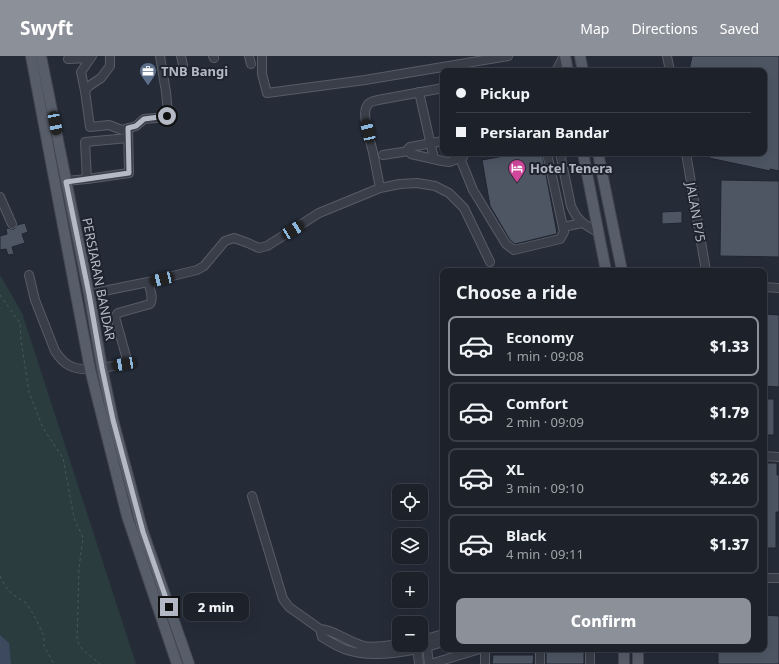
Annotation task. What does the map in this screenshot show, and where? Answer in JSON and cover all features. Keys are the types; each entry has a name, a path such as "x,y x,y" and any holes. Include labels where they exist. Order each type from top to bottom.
{"main road":[{"name":"PERSIARAN BANDAR","path":"31,56 90,369 127,516 177,664"},
{"name":"PERSIARAN BANDAR","path":"41,56 113,420 143,532 189,664"},
{"path":"565,56 567,68"},
{"path":"580,56 583,68"},
{"path":"584,156 605,268"},
{"path":"599,156 621,268"},
{"path":"624,652 624,664"},
{"path":"634,652 638,662"}],"street":[{"path":"85,91 89,86 101,78 110,66 110,56"},
{"path":"91,57 81,72 90,127 109,125 122,130 136,126 144,119 167,116 166,92 160,56"},
{"path":"181,56 183,65"},
{"path":"262,56 262,74 267,92 364,80 508,56"},
{"path":"557,68 565,56"},
{"path":"667,56 669,68"},
{"path":"68,59 91,57"},
{"path":"380,188 365,118 364,111 366,106 371,102 378,100 440,88"},
{"path":"419,92 434,159"},
{"path":"66,182 129,173 128,128"},
{"path":"87,179 85,142 128,138"},
{"path":"409,151 410,147 440,141"},
{"path":"383,155 409,151"},
{"path":"409,151 413,155 449,162 462,156 470,184 506,244 514,250 560,239 564,232 548,156"},
{"path":"561,156 571,206 582,223 599,233"},
{"name":"JALAN P/5","path":"687,156 705,268"},
{"path":"89,294 197,270 204,266 225,241 234,238 248,242 259,248 266,246 319,213 380,188 400,184 417,183 435,186 449,193 464,208 490,262"},
{"path":"0,197 12,224"},
{"path":"563,227 582,223"},
{"path":"29,275 34,300 55,350 63,361 75,368 81,370 90,369"},
{"path":"102,368 124,364 126,361 126,356 115,317 118,313 150,304 152,297 148,282"},
{"path":"767,287 779,288"},
{"path":"767,456 779,457"},
{"path":"252,496 283,599 289,607 320,629 328,629 348,641 366,647 392,645"},
{"path":"767,578 779,578"},
{"path":"320,629 322,637 354,652 375,654 404,652"},
{"path":"428,640 440,635"},
{"path":"428,642 440,642"},
{"path":"418,652 419,664"},
{"path":"426,652 429,664 470,652"},
{"path":"485,652 485,664"},
{"path":"540,652 540,664"},
{"path":"543,652 543,664"},
{"path":"590,652 590,664"}],"path":[{"path":"0,295 20,323 21,340 29,392 43,428 63,458 74,518 84,538 78,568 77,641 82,648 100,664"},
{"path":"0,576 5,586 12,594 26,603 34,615 44,636 44,646 54,664"}],"shaded area":[{"path":"0,275 22,313 136,664 0,664"}],"water":[{"path":"0,635 9,643 11,664 0,664"}],"building":[{"path":"692,56 779,56 779,171 770,169 770,171 709,158 710,156 767,156 767,68 690,68"},
{"name":"Hotel Tenera","path":"504,156 543,156 557,233 515,244 510,240 490,206 482,160"},
{"path":"721,180 779,181 779,257 720,256"},
{"path":"682,211 682,223 662,224 662,212"},
{"path":"25,223 28,232 22,234 25,243 12,247 14,254 8,255 6,249 0,250 0,236 7,234 6,229 14,229 17,225"},
{"path":"767,314 779,315 779,387 767,386"},
{"path":"767,399 774,399 774,435 767,435"},
{"path":"767,463 777,463 777,475 779,475 779,512 776,512 776,548 767,548"},
{"path":"767,615 779,616 779,664 718,664 718,652 767,652"},
{"path":"546,652 584,652 584,664 546,664"},
{"path":"493,655 534,655 533,664 492,664"}],"place":[{"name":"TNB Bangi","path":"148,86"},
{"name":"Hotel Tenera","path":"517,183"}],"route":[{"path":"167,116 144,119 136,126 128,128 129,173 66,182 113,420 143,532 169,607"}]}
